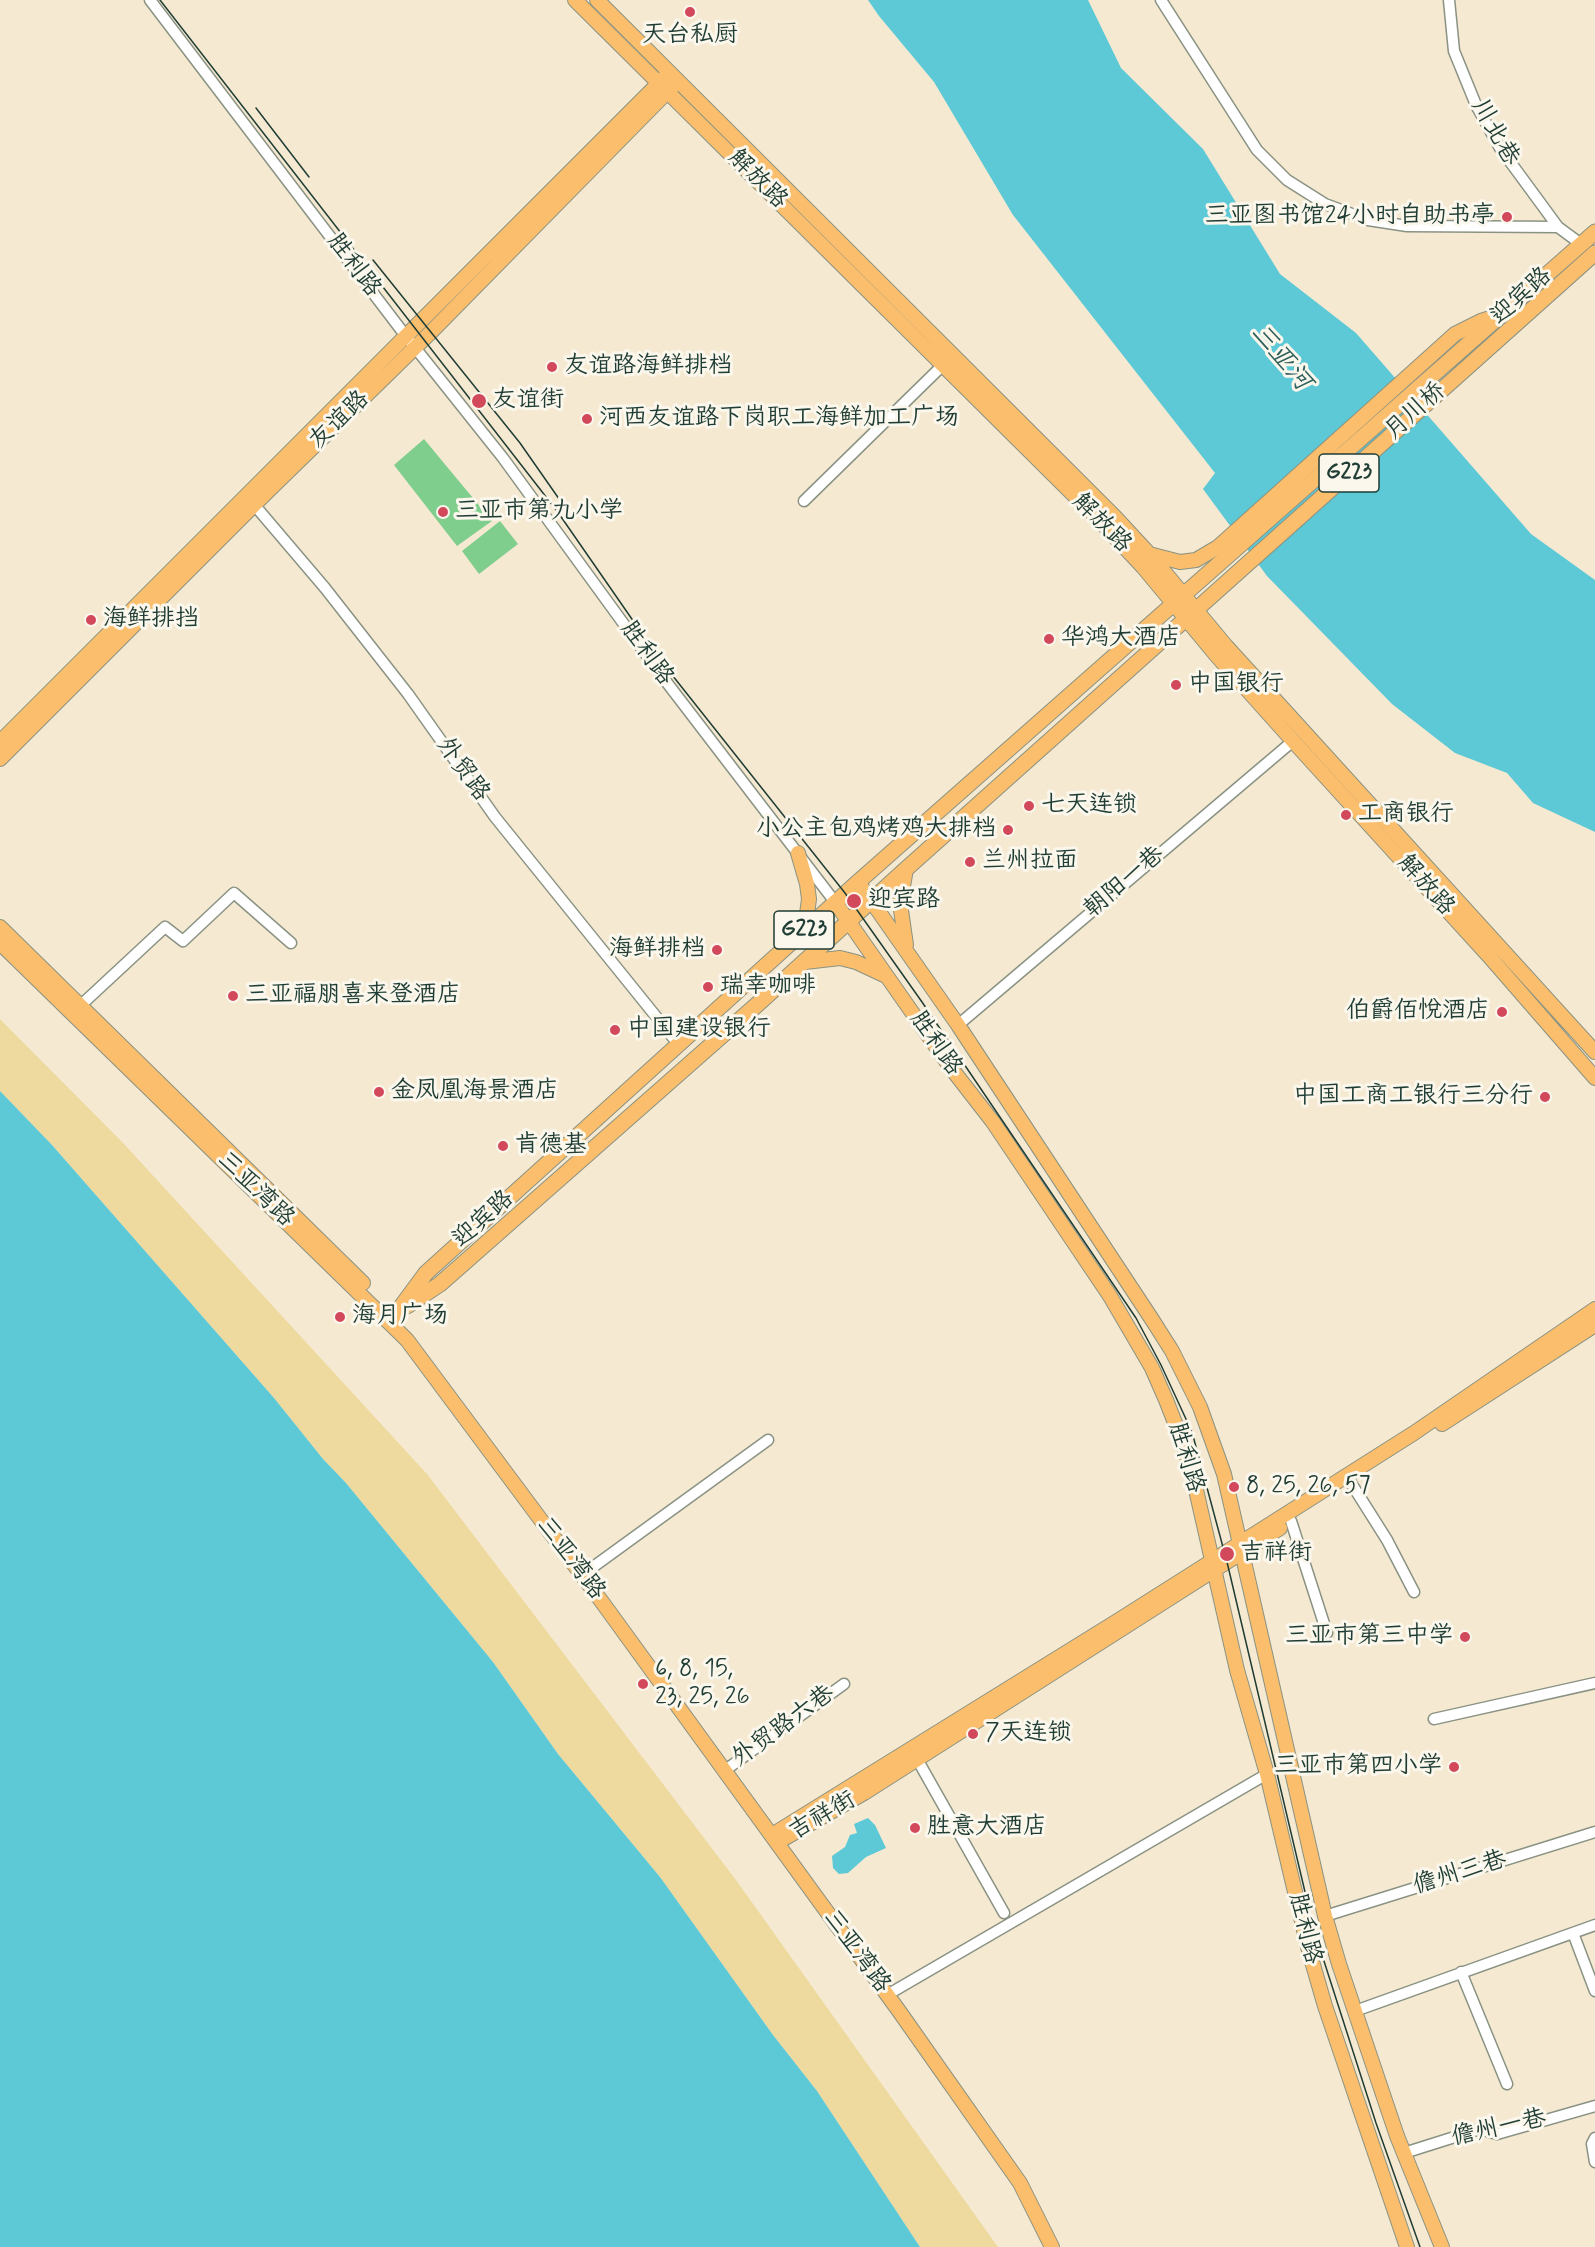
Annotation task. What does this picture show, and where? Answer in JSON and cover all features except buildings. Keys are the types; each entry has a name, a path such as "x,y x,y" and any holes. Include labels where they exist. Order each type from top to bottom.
{"highway":[{"name":"迎宾路","path":"1455,367 1502,315 1595,232"},
{"name":"迎宾路","path":"1455,367 1594,256"},
{"name":"月川桥","path":"1222,552 1455,367"},
{"name":"月川桥","path":"1238,573 1455,367"},
{"name":"迎宾路","path":"392,1318 426,1273 794,939 1178,599 1222,552"},
{"name":"迎宾路","path":"392,1318 440,1284 805,962 906,868 1238,573"}],"main road":[{"name":"解放路","path":"575,0 944,364 1143,567 1178,599 1595,1052"},
{"name":"解放路","path":"597,0 1115,517 1149,554 1178,599"},
{"name":"友谊路","path":"0,759 250,500 405,335 674,77"},
{"name":"友谊路","path":"0,742 250,500 415,347 663,87"},
{"path":"1149,554 1163,559 1188,561 1222,552 1440,346 1467,327 1502,315"},
{"name":"解放路","path":"1191,614 1293,741 1595,1078"},
{"path":"794,939 804,921 809,899 798,853"},
{"path":"906,868 901,890 900,913 908,953"},
{"name":"胜利路","path":"858,882 958,1025 1172,1351 1200,1407 1224,1474 1242,1547 1325,1916 1354,2011 1404,2153 1442,2247"},
{"name":"胜利路","path":"836,902 940,1053 999,1132 1110,1296 1152,1368 1182,1443 1194,1481 1237,1670 1267,1774 1309,1951 1325,2006 1407,2247"},
{"name":"三亚湾路","path":"0,927 392,1318 775,1838 887,1995 1020,2183 1052,2247"},
{"name":"三亚湾路","path":"0,943 392,1318"},
{"path":"805,962 840,958 856,962 889,977"},
{"name":"吉祥街","path":"775,1838 857,1783 1242,1547 1595,1309"},
{"name":"吉祥街","path":"1242,1547 1291,1521 1595,1325"},
{"name":"吉祥街","path":"775,1838 864,1793 1213,1565"}],"street":[{"name":"胜利路","path":"150,0 405,335 503,458 658,671 836,902"},
{"path":"1161,0 1257,150 1287,180 1325,204 1368,220 1407,226 1558,227"},
{"name":"川北巷","path":"1449,0 1454,51 1476,105 1500,148 1558,227 1581,244"},
{"path":"804,501 944,364"},
{"name":"外贸路","path":"250,500 332,596 408,694 495,817 679,1045"},
{"name":"朝阳一巷","path":"958,1025 1293,741"},
{"path":"80,1006 165,927 183,941 234,894 291,943"},
{"path":"582,1575 768,1440"},
{"path":"1351,1483 1377,1522 1414,1592"},
{"path":"1291,1521 1327,1633"},
{"path":"1434,1719 1595,1683"},
{"name":"外贸路六巷","path":"724,1771 844,1684"},
{"path":"917,1759 1004,1913"},
{"path":"887,1995 1267,1774"},
{"name":"儋州三巷","path":"1325,1916 1595,1832"},
{"path":"1354,2011 1595,1925"},
{"path":"1573,1933 1595,1991"},
{"path":"1461,1972 1507,2084"},
{"name":"儋州一巷","path":"1404,2153 1480,2128 1497,2133 1595,2108"},
{"path":"1595,2138 1592,2144 1595,2162"}],"green space":[{"path":"424,439 492,521 457,546 394,465"},
{"path":"500,521 518,544 479,574 462,551"}],"sand":[{"path":"0,1019 124,1144 427,1474 736,1880 998,2247 920,2247 817,2091 773,2035 660,1877 558,1754 493,1662 274,1398 52,1145 0,1091"}],"water":[{"name":"三亚河","path":"868,0 1088,0 1121,68 1203,149 1280,274 1356,333 1531,534 1595,580 1595,832 1533,803 1507,773 1455,753 1392,704 1267,576 1203,489 1215,473 1013,215 934,82"},
{"path":"0,1091 52,1145 274,1398 493,1662 558,1754 660,1877 773,2035 817,2091 920,2247 0,2247"},
{"path":"868,1818 875,1825 886,1848 866,1857 848,1873 839,1874 833,1868 832,1856 845,1847 850,1835 857,1833 854,1824"}],"tram line":[{"path":"160,0 557,511 661,661 845,893 922,1002 1136,1318 1192,1432 1227,1562 1314,1930 1376,2123 1420,2247"},
{"path":"256,108 309,177"},
{"path":"373,260 520,443 571,516"}],"place":[{"name":"天台私厨","path":"690,12"},
{"name":"三亚图书馆24小时自助书亭","path":"1507,217"},
{"name":"友谊路海鲜排档","path":"552,367"},
{"name":"友谊街","path":"479,401"},
{"name":"河西友谊路下岗职工海鲜加工广场","path":"587,419"},
{"name":"三亚市第九小学","path":"443,512"},
{"name":"海鲜排挡","path":"91,620"},
{"name":"华鸿大酒店","path":"1049,639"},
{"name":"中国银行","path":"1176,685"},
{"name":"七天连锁","path":"1029,806"},
{"name":"工商银行","path":"1346,815"},
{"name":"小公主包鸡烤鸡大排档","path":"1008,830"},
{"name":"兰州拉面","path":"970,862"},
{"name":"迎宾路","path":"854,901"},
{"name":"海鲜排档","path":"717,950"},
{"name":"瑞幸咖啡","path":"708,987"},
{"name":"三亚福朋喜来登酒店","path":"233,996"},
{"name":"伯爵佰悦酒店","path":"1502,1012"},
{"name":"中国建设银行","path":"615,1030"},
{"name":"金凤凰海景酒店","path":"379,1092"},
{"name":"中国工商工银行三分行","path":"1545,1097"},
{"name":"肯德基","path":"503,1146"},
{"name":"海月广场","path":"340,1317"},
{"name":"8, 25, 26, 57","path":"1234,1487"},
{"name":"吉祥街","path":"1227,1554"},
{"name":"三亚市第三中学","path":"1465,1637"},
{"name":"6, 8, 15, 23, 25, 26","path":"643,1684"},
{"name":"7天连锁","path":"973,1734"},
{"name":"三亚市第四小学","path":"1454,1767"},
{"name":"胜意大酒店","path":"915,1828"}]}
